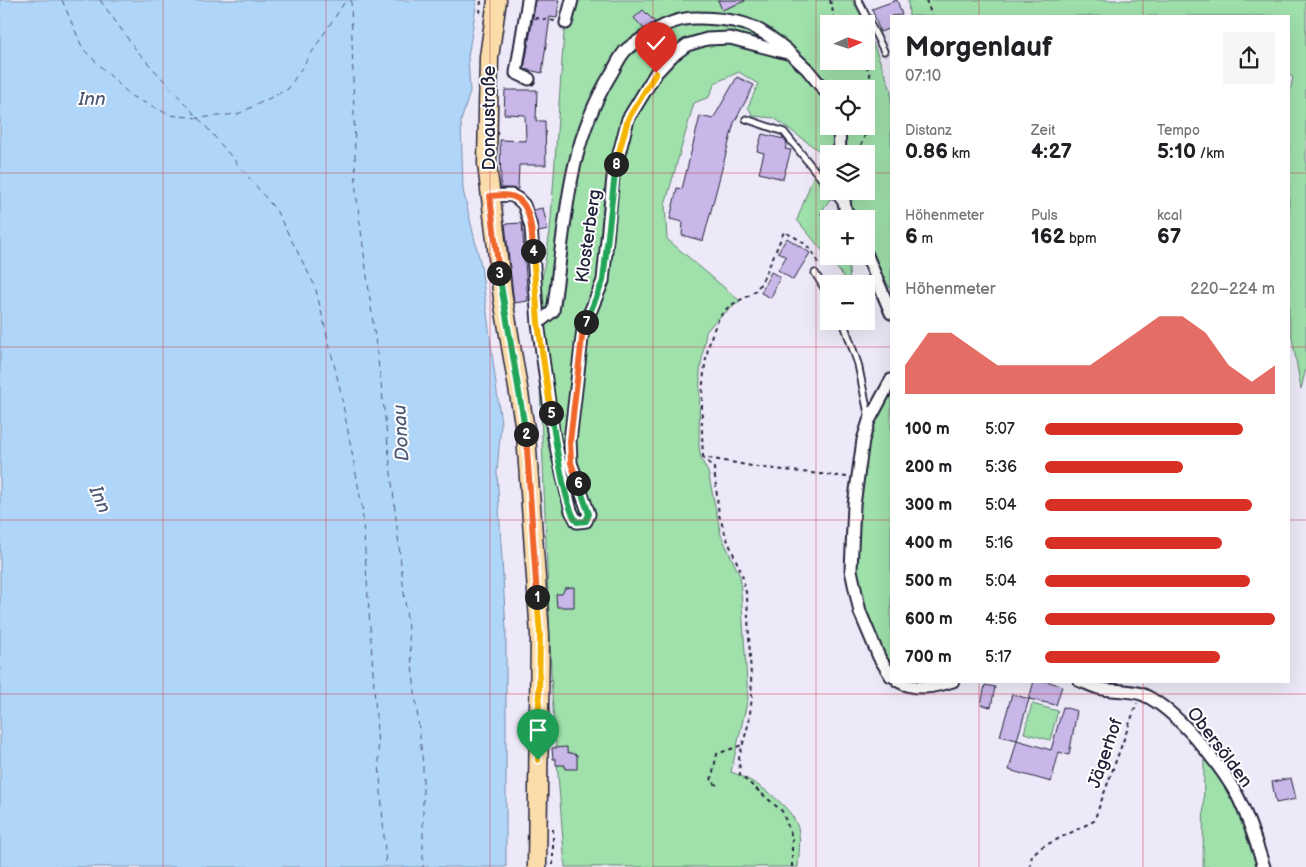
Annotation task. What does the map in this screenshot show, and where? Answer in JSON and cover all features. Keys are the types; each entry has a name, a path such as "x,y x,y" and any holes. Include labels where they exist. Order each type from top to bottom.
{"main road":[{"name":"Donaustraße","path":"496,0 489,57 487,164 502,299 526,435 540,635 537,867"}],"street":[{"path":"528,0 516,73 528,79"},
{"path":"566,23 572,0"},
{"name":"Klosterberg","path":"538,323 554,311 563,221 577,150 597,96 626,49 656,29 675,20 712,18 736,20 765,32 791,54 820,86"},
{"name":"Klosterberg","path":"490,196 511,196 524,205 531,227 538,323 558,458 571,512 577,522 581,523 586,521 589,514 570,458 583,329 603,281 613,177 628,119 656,73 672,56 687,45 707,39 730,38 791,54"},
{"path":"871,265 890,311"},
{"path":"890,382 869,420 863,440 852,534 851,570 854,593 860,612 879,657 890,674"},
{"path":"901,683 923,687 943,683"},
{"name":"Obersölden","path":"1085,683 1099,688 1141,694 1157,702 1180,721 1222,772 1237,796 1248,819 1264,867"}],"lane":[{"path":"858,0 884,52"},
{"path":"746,119 784,132 820,177"},
{"path":"815,273 820,281"},
{"path":"846,330 858,364 869,420"}],"path":[{"path":"479,20 481,0"},
{"path":"830,0 834,15"},
{"path":"926,0 932,15"},
{"path":"862,145 869,128 875,100 867,70"},
{"path":"792,867 792,838 782,811 740,776 739,758 749,722 752,696 747,597 742,574 719,515 714,468 703,457 704,374 710,342 720,317 733,302 756,291 762,283 784,232 807,245 815,255 818,265 815,273"},
{"path":"703,457 799,472 859,478"},
{"name":"Jägerhof","path":"1030,867 1032,855 1040,848 1094,821 1130,719 1141,694"},
{"path":"717,785 711,781 717,754 742,746"}],"green space":[{"path":"573,0 852,0 861,15 820,15 820,70 875,70 875,48 890,87 890,288 875,261 875,210 846,210 837,200 875,200 875,145 820,145 820,152 774,118 753,116 748,107 758,84 739,72 715,83 709,97 694,103 665,205 667,239 740,301 715,321 706,332 700,372 699,446 701,459 708,472 721,535 740,576 748,698 731,772 750,780 770,794 780,802 794,819 799,837 798,867 565,867 552,695 537,309 550,232 564,32"},
{"path":"908,0 1306,0 1306,368 1301,389 1290,326 1290,92 1293,77 1290,76 1290,15 909,15"},
{"path":"820,158 820,200 829,200 823,210 820,210 820,248 797,220"},
{"path":"834,265 849,265 849,275 843,275"},
{"path":"890,391 890,666 879,644 855,576 861,484 867,444 880,406"},
{"path":"1032,704 1058,711 1050,740 1024,733"},
{"path":"1204,755 1224,782 1261,867 1203,867"}],"water":[{"path":"0,0 477,0 468,57 470,92 461,121 463,190 481,266 501,424 497,472 506,630 506,867 0,867"}],"building":[{"path":"536,0 559,0 557,18 550,17 542,73 524,69"},
{"path":"718,0 745,0 745,1 722,10"},
{"path":"897,0 902,15 890,15 890,28 880,32 872,9"},
{"path":"643,10 655,22 644,29 634,18"},
{"path":"737,77 754,85 734,123 703,241 682,235 683,222 670,219 677,188 682,189 700,116 713,119"},
{"path":"505,90 537,90 536,121 545,121 546,165 519,165 518,189 501,188 500,140 526,141 525,115 504,114"},
{"path":"762,134 784,139 787,143 785,149 791,150 783,179 759,173 764,153 757,151"},
{"path":"543,208 548,230 539,232 533,210"},
{"path":"522,223 528,301 514,303 505,224"},
{"path":"787,238 810,253 793,280 778,270 786,257 778,252"},
{"path":"771,272 780,277 771,298 761,293"},
{"path":"574,587 574,607 557,607 556,594 562,594 565,588"},
{"path":"1033,683 1052,683 1062,686 1056,705 1029,699"},
{"path":"985,685 995,687 991,707 981,705"},
{"path":"1012,694 1029,699 1017,740 1000,736"},
{"path":"1063,707 1077,711 1069,755 1059,752 1051,782 1009,770 1017,740 1051,750"},
{"path":"567,747 567,752 577,755 577,769 565,769 565,765 556,765 556,759 553,759 552,748"},
{"path":"1291,778 1296,799 1276,803 1272,782"}],"ferry route":[{"path":"62,0 83,49 131,96 170,115 198,118 238,114 288,89 346,0"},
{"path":"100,0 137,51 209,130 276,210 315,286 340,389 362,506 386,867"},
{"path":"351,0 356,192 382,391 423,765 423,867"}],"route":[{"path":"538,760 540,635 526,435 502,299 490,196 511,196 518,199 524,205 531,227 538,323 554,438 571,512 577,522 581,523 588,518 588,506 571,463 570,441 583,329 603,281 613,177 622,140 628,119 656,73"}],"water label":[{"name":"Inn","path":"92,98"},
{"name":"Donau","path":"400,433"},
{"name":"Inn","path":"101,499"}]}
